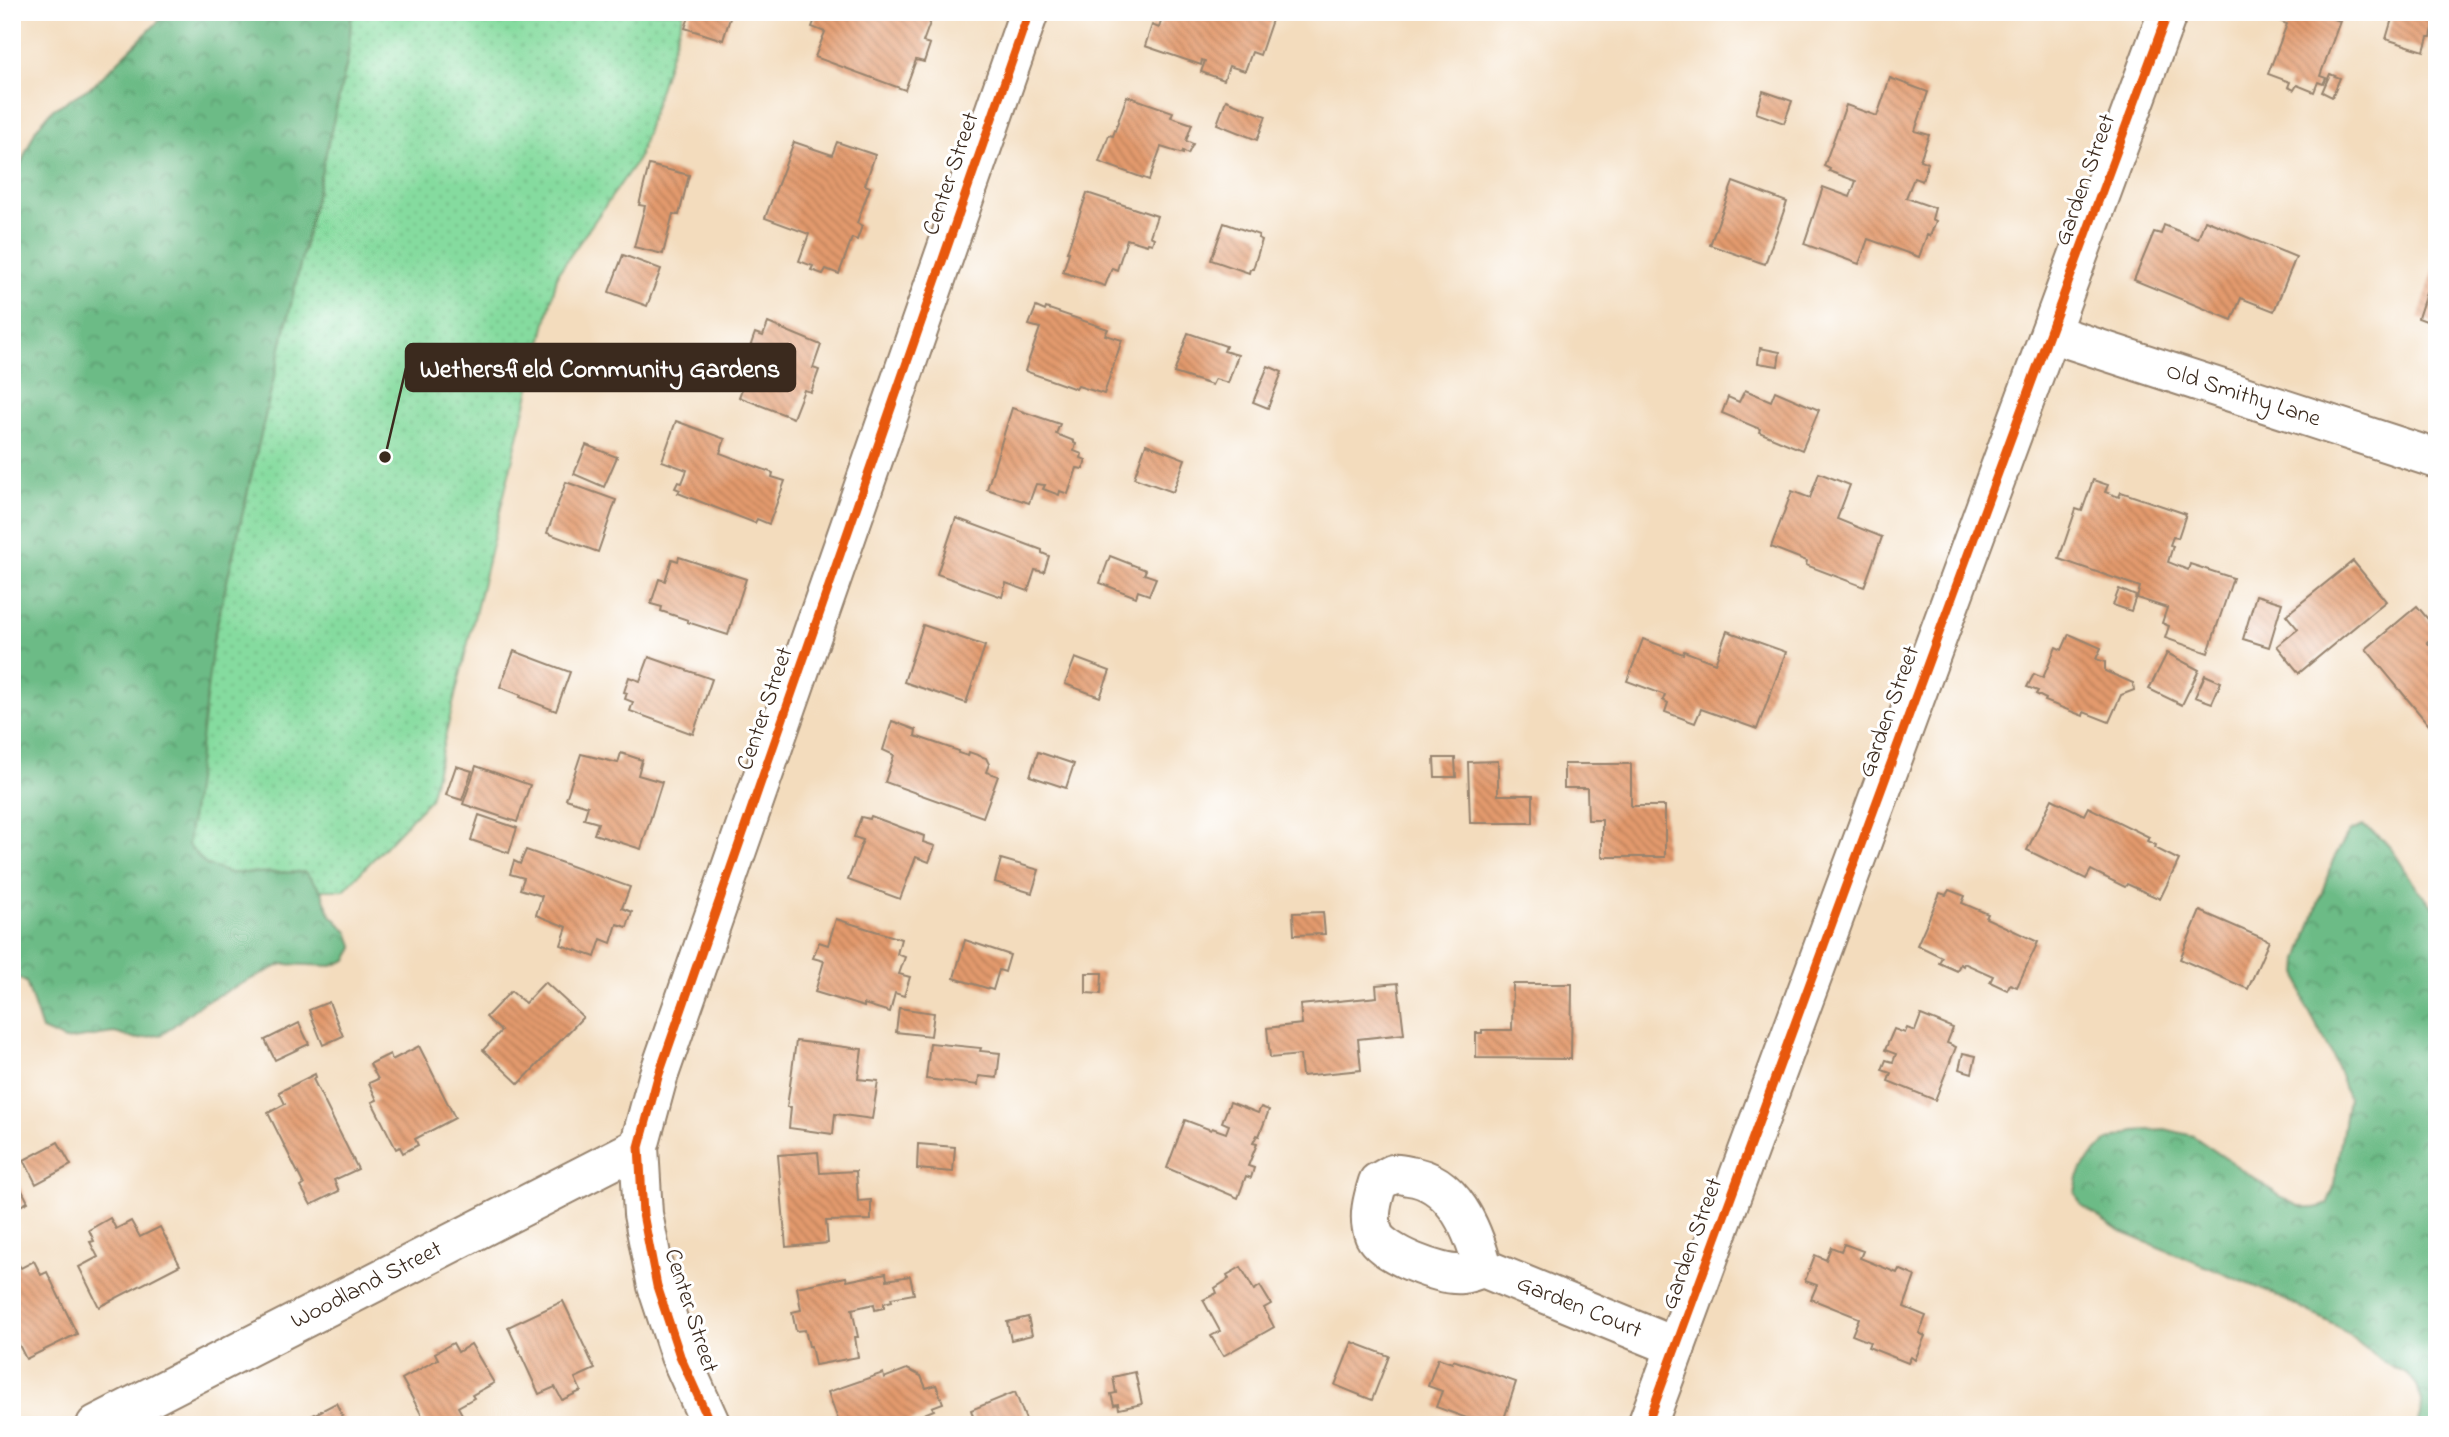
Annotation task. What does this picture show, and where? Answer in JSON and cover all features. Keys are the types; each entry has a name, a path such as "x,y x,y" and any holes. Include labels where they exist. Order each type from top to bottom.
{"street":[{"name":"Center Street","path":"711,1425 680,1356 657,1286 643,1214 639,1147 658,1077 1029,12"},
{"name":"Garden Street","path":"1647,1425 2168,12"},
{"name":"Old Smithy Lane","path":"2050,333 2437,459"},
{"name":"Woodland Street","path":"96,1425 639,1147"},
{"name":"Garden Court","path":"1483,1268 1675,1347"}],"green space":[{"path":"168,12 352,12 348,58 213,642 230,873 305,872 321,890 330,914 348,932 354,948 347,960 332,966 282,964 202,1003 163,1034 138,1039 114,1033 65,1040 42,1030 26,982 12,975 12,184 36,129 52,110 94,85"},
{"path":"352,12 684,12 638,159 558,273 430,799 344,890 321,890 305,872 230,873 206,865 188,845 213,642 348,58"},
{"path":"2363,826 2387,844 2417,888 2437,909 2437,1425 2418,1425 2422,1401 2417,1386 2408,1375 2383,1362 2337,1326 2271,1293 2119,1231 2081,1205 2075,1192 2078,1177 2085,1164 2106,1142 2134,1131 2165,1129 2193,1136 2292,1203 2311,1208 2327,1204 2333,1190 2348,1098 2333,1056 2305,1004 2298,975 2299,960 2333,860 2349,832"}],"building":[{"path":"691,12 732,12 723,40 685,28"},
{"path":"818,12 934,12 923,42 930,44 924,62 916,60 905,90 815,57 825,32 812,27"},
{"path":"1164,12 1248,12 1272,20 1260,55 1252,52 1245,71 1229,66 1224,80 1201,72 1205,61 1202,60 1201,65 1145,46 1152,25 1159,28"},
{"path":"2283,12 2316,12 2340,21 2320,76 2326,78 2323,84 2318,82 2314,92 2297,85 2294,90 2288,87 2290,82 2268,74 2287,24 2279,21"},
{"path":"2394,12 2437,12 2431,37 2428,37 2424,51 2386,39"},
{"path":"2330,74 2340,78 2332,97 2322,92"},
{"path":"1890,78 1928,92 1915,131 1929,135 1920,160 1928,163 1922,181 1914,178 1906,198 1935,208 1932,219 1936,221 1930,236 1927,235 1919,257 1868,239 1859,264 1804,244 1823,187 1850,197 1856,181 1829,171 1830,169 1824,166 1846,105 1877,116"},
{"path":"1763,91 1792,101 1784,123 1756,113"},
{"path":"1127,96 1173,112 1171,117 1192,124 1186,141 1193,144 1188,154 1161,147 1149,180 1099,162 1109,135 1113,136"},
{"path":"1226,100 1266,116 1257,140 1217,124"},
{"path":"794,142 832,155 837,142 875,155 865,185 870,187 857,223 862,226 857,240 852,238 839,274 826,269 823,274 811,270 813,266 799,261 809,234 765,218"},
{"path":"649,165 689,175 679,215 673,214 663,254 634,247 645,206 639,205"},
{"path":"1733,182 1787,202 1765,264 1710,245"},
{"path":"1087,193 1157,216 1150,236 1154,238 1152,244 1127,239 1117,270 1112,268 1105,286 1063,272"},
{"path":"2205,220 2296,257 2274,311 2241,298 2232,320 2134,280 2154,232 2161,234 2164,225 2198,239"},
{"path":"1224,223 1259,235 1258,238 1262,240 1253,269 1250,269 1249,273 1211,260"},
{"path":"623,255 661,269 647,306 609,292"},
{"path":"2437,263 2437,325 2418,318"},
{"path":"1036,307 1108,329 1105,335 1122,340 1104,394 1078,386 1076,389 1025,371 1040,328 1029,325"},
{"path":"768,323 821,345 813,368 819,370 811,392 804,390 793,418 739,397 755,356 748,353 755,333 763,336"},
{"path":"1188,333 1226,346 1224,351 1238,355 1228,383 1215,379 1212,385 1174,373"},
{"path":"1760,348 1780,352 1778,366 1758,363"},
{"path":"1268,366 1282,372 1268,408 1253,402"},
{"path":"1745,390 1771,401 1775,391 1819,410 1802,450 1722,413 1728,397 1739,402"},
{"path":"1012,408 1060,424 1056,434 1076,444 1074,451 1082,454 1081,458 1086,460 1083,469 1077,468 1068,494 1060,491 1059,495 1043,489 1045,485 1036,484 1029,503 987,489"},
{"path":"676,421 725,439 720,453 773,473 772,477 785,481 769,524 757,519 755,523 678,493 680,490 675,488 678,482 682,483 687,470 662,461"},
{"path":"1146,444 1185,459 1173,492 1134,478"},
{"path":"586,445 617,457 604,487 574,474"},
{"path":"1819,473 1850,485 1837,519 1882,537 1864,587 1806,565 1807,561 1771,547 1792,491 1810,498"},
{"path":"2093,480 2108,485 2105,492 2119,497 2121,492 2186,514 2178,538 2173,537 2170,545 2173,546 2168,562 2188,570 2190,564 2233,578 2208,653 2165,638 2169,626 2162,623 2167,608 2137,598 2140,587 2059,559 2076,509 2082,511"},
{"path":"566,482 616,500 598,552 547,533"},
{"path":"956,518 1042,550 1042,553 1049,556 1044,572 1035,570 1028,591 1006,583 1002,597 937,574"},
{"path":"1110,556 1146,570 1144,574 1156,578 1149,595 1138,591 1136,597 1100,583"},
{"path":"679,557 746,579 728,635 687,622 688,620 661,611 662,607 651,604 659,579 665,581 672,559 678,561"},
{"path":"2353,561 2386,601 2299,673 2277,646 2298,629 2286,615"},
{"path":"2119,589 2136,596 2131,611 2113,605"},
{"path":"2256,595 2282,603 2269,647 2243,639"},
{"path":"2417,606 2437,630 2437,634 2427,642 2437,653 2437,735 2366,649"},
{"path":"923,625 985,646 966,703 904,682"},
{"path":"1727,631 1786,652 1757,729 1701,709 1695,723 1665,712 1668,703 1663,700 1665,695 1627,681 1643,639 1715,663"},
{"path":"2069,634 2101,648 2096,659 2105,662 2105,671 2133,683 2134,690 2121,695 2109,722 2084,712 2083,716 2045,701 2046,699 2036,694 2038,691 2027,687 2034,674 2043,678 2056,647 2062,650"},
{"path":"514,651 570,672 556,711 500,687"},
{"path":"2167,653 2199,670 2182,705 2149,689"},
{"path":"649,657 712,679 693,734 630,711 633,702 625,699 627,693 624,692 629,677 640,681"},
{"path":"1075,658 1110,671 1100,697 1065,684"},
{"path":"2205,675 2221,682 2212,703 2195,697"},
{"path":"892,721 916,730 915,736 959,751 958,753 968,756 969,752 986,758 989,764 986,772 998,776 983,817 885,782 894,755 883,750"},
{"path":"1038,752 1074,764 1066,788 1030,776"},
{"path":"621,753 642,760 638,775 662,782 641,849 594,834 598,823 584,819 588,806 566,799 581,754 618,763"},
{"path":"1434,758 1455,758 1456,777 1435,777"},
{"path":"1498,761 1498,795 1533,795 1533,823 1470,823 1468,762"},
{"path":"1564,764 1631,764 1631,806 1665,806 1665,857 1602,857 1602,820 1588,820 1587,788 1564,788"},
{"path":"456,766 472,771 462,800 446,795"},
{"path":"476,766 530,785 517,822 463,804"},
{"path":"2052,799 2084,815 2088,807 2149,837 2147,841 2156,845 2155,848 2179,860 2160,899 2127,884 2125,887 2091,870 2086,879 2027,850"},
{"path":"479,815 517,828 509,853 471,840"},
{"path":"871,816 924,836 923,842 935,846 929,862 916,857 900,899 848,880 863,840 854,837 861,817 870,819"},
{"path":"526,850 630,887 622,908 632,912 627,927 617,924 611,943 601,939 595,957 561,945 567,927 536,915 542,896 520,889 524,878 510,874 514,861 520,864"},
{"path":"1001,859 1039,870 1032,893 995,882"},
{"path":"1949,890 1965,896 1962,903 1988,914 1986,918 2038,942 2017,987 2010,984 2007,990 1990,982 1993,976 1964,963 1963,966 1960,964 1957,971 1939,963 1942,957 1917,945 1940,893 1946,895"},
{"path":"2200,911 2269,941 2248,989 2180,959"},
{"path":"1323,912 1325,934 1294,935 1293,913"},
{"path":"836,919 901,939 897,954 905,957 899,974 910,977 904,996 895,993 890,1012 815,992 824,961 813,958 819,942 828,945"},
{"path":"965,940 1010,955 1005,972 999,970 993,990 954,978"},
{"path":"1086,973 1102,973 1101,994 1086,993"},
{"path":"545,982 583,1017 519,1084 483,1050 501,1031 486,1017 511,991 525,1003"},
{"path":"1398,983 1404,1034 1358,1039 1361,1070 1302,1076 1300,1055 1270,1058 1267,1028 1302,1024 1300,1005 1377,997 1376,985"},
{"path":"1513,984 1572,984 1571,1059 1476,1058 1476,1033 1482,1033 1482,1030 1512,1030"},
{"path":"329,1002 343,1036 323,1045 309,1010"},
{"path":"899,1008 934,1013 931,1036 896,1032"},
{"path":"1921,1015 1953,1028 1947,1043 1956,1047 1935,1100 1888,1081 1891,1073 1882,1070 1886,1060 1893,1062 1896,1054 1885,1050 1894,1029 1905,1033 1907,1028 1915,1031"},
{"path":"299,1023 309,1044 275,1060 265,1040"},
{"path":"796,1041 862,1049 858,1079 878,1081 872,1119 835,1114 833,1134 789,1128 791,1107 787,1107"},
{"path":"930,1043 981,1048 980,1051 1000,1053 997,1078 979,1076 978,1085 926,1079"},
{"path":"419,1046 455,1118 415,1139 418,1145 403,1153 400,1147 396,1149 372,1102 377,1100 369,1083 378,1079 370,1064 390,1054 392,1060"},
{"path":"1963,1053 1976,1056 1972,1073 1959,1069"},
{"path":"315,1074 313,1079 358,1169 334,1180 339,1191 311,1205 301,1187 304,1185 268,1113 285,1104 279,1092"},
{"path":"1230,1102 1258,1113 1261,1107 1269,1110 1259,1136 1257,1135 1253,1143 1257,1144 1248,1166 1254,1168 1251,1178 1246,1176 1238,1198 1167,1168 1185,1120 1226,1133 1229,1125 1222,1122"},
{"path":"58,1142 71,1165 36,1184 24,1160"},
{"path":"918,1144 955,1147 953,1172 917,1169"},
{"path":"818,1152 820,1173 856,1171 858,1201 871,1200 871,1220 826,1221 828,1243 786,1247 778,1155"},
{"path":"12,1171 28,1202 12,1210"},
{"path":"110,1218 116,1229 131,1221 140,1237 160,1227 180,1265 99,1307 79,1267 98,1257 90,1242 94,1241 89,1230"},
{"path":"1844,1244 1863,1251 1860,1258 1897,1273 1899,1269 1915,1276 1904,1307 1926,1316 1919,1333 1925,1336 1915,1360 1911,1357 1908,1363 1868,1347 1870,1342 1852,1335 1859,1318 1811,1299 1817,1285 1805,1281 1815,1255 1826,1260 1831,1247 1841,1251"},
{"path":"34,1261 41,1275 47,1272 77,1334 26,1359 12,1331 12,1268 19,1265 21,1268"},
{"path":"1241,1267 1254,1290 1260,1286 1271,1304 1264,1308 1274,1327 1223,1356 1211,1336 1220,1331 1203,1300 1217,1293 1215,1288 1229,1279 1227,1275"},
{"path":"886,1273 887,1280 910,1276 914,1294 891,1298 892,1301 884,1303 884,1308 875,1310 874,1304 852,1309 858,1337 855,1337 858,1357 815,1365 805,1330 796,1331 792,1312 801,1310 797,1287 846,1277 847,1281"},
{"path":"563,1301 595,1369 575,1378 581,1391 562,1400 555,1387 539,1394 508,1327"},
{"path":"1028,1317 1032,1335 1011,1340 1007,1322"},
{"path":"1352,1342 1389,1356 1372,1400 1335,1385"},
{"path":"453,1343 458,1352 471,1344 494,1383 472,1395 474,1398 458,1407 468,1425 427,1425 402,1379 438,1359 435,1353"},
{"path":"1438,1358 1452,1363 1453,1360 1516,1382 1502,1425 1486,1425 1436,1407 1442,1391 1428,1386"},
{"path":"907,1369 921,1376 926,1388 936,1385 943,1403 932,1407 934,1410 924,1414 925,1416 900,1425 840,1425 828,1392 883,1373 884,1378"},
{"path":"1135,1372 1142,1404 1119,1409 1118,1404 1114,1405 1111,1394 1116,1393 1113,1377"},
{"path":"1015,1392 1028,1425 976,1425 971,1410"},
{"path":"336,1403 347,1425 294,1425"}],"cycle path":[{"path":"711,1425 680,1356 657,1286 643,1214 639,1147 658,1077 1029,12"},
{"path":"1647,1425 2168,12"}],"place":[{"name":"Wethersfield Community Gardens","path":"385,457"}]}
